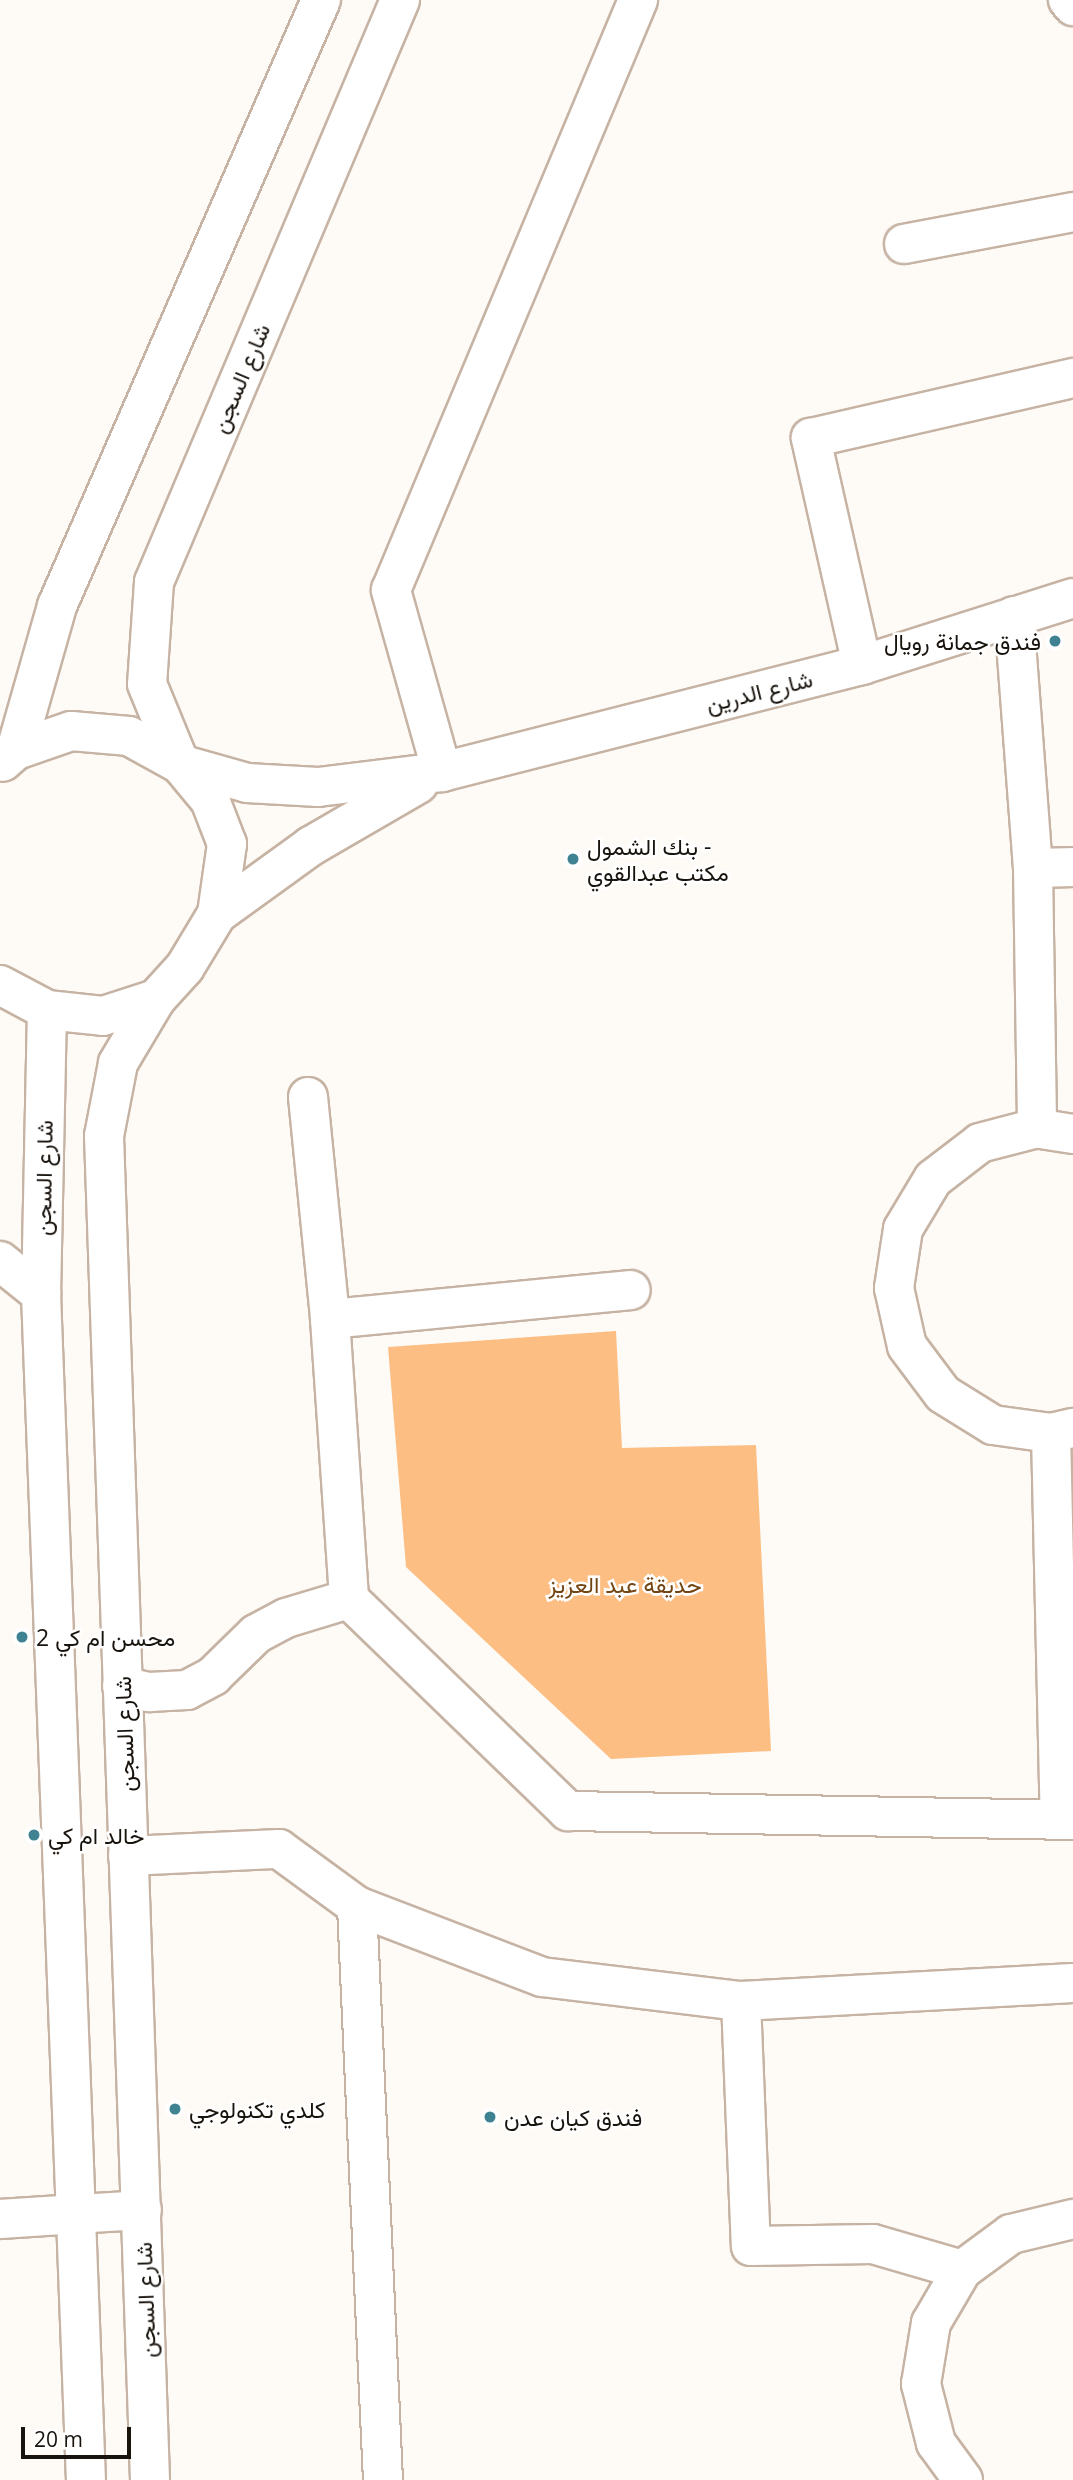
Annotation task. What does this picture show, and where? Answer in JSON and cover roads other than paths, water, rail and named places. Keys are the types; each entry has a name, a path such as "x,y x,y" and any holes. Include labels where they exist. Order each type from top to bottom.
{"street":[{"path":"5,746 57,607 321,0"},
{"name":"شارع السجن","path":"180,764 147,684 154,582 400,0"},
{"path":"442,772 391,590 638,0"},
{"path":"1068,0 1073,6"},
{"path":"904,244 1073,212"},
{"path":"862,665 811,438 1073,378"},
{"name":"شارع الدرين","path":"180,764 247,783 318,787 442,772 862,665 1073,598"},
{"path":"308,1097 330,1319 349,1599 568,1811 1066,1820 1062,1431 993,1424 943,1394 907,1346 894,1288 903,1230 933,1179 980,1143 1055,1131 1014,616"},
{"path":"5,746 71,731 129,736 180,764 210,800 227,844 217,914"},
{"name":"شارع الدرين","path":"217,914 357,816 442,772"},
{"path":"1033,868 1073,867"},
{"name":"شارع السجن","path":"150,2480 104,1136 118,1063 156,999 185,968 217,914"},
{"path":"0,985 47,1010 103,1016 156,999"},
{"name":"شارع السجن","path":"47,1010 41,1294 86,2480"},
{"path":"0,1262 41,1294"},
{"path":"330,1319 631,1290"},
{"path":"122,1686 149,1692 187,1690 213,1676 256,1634 286,1618 349,1599"},
{"path":"128,1856 279,1849 356,1906 542,1977 741,2001 1073,1983"},
{"path":"356,1906 383,2480"},
{"path":"741,2001 751,2246 873,2244 962,2270"},
{"path":"0,2219 142,2210"},
{"path":"963,2480 936,2443 921,2384 930,2323 962,2270 1011,2234 1073,2219"}],"place":[{"name":"فندق جمانة رويال","path":"1055,641"},
{"name":"بنك الشمول - مكتب عبدالقوي","path":"573,859"},
{"name":"محسن ام كي 2","path":"22,1637"},
{"name":"خالد ام كي","path":"34,1835"},
{"name":"كلدي تكنولوجي","path":"175,2109"},
{"name":"فندق كيان عدن","path":"490,2117"}],"park label":[{"name":"حديقة عبد العزيز","path":"625,1584"}]}
